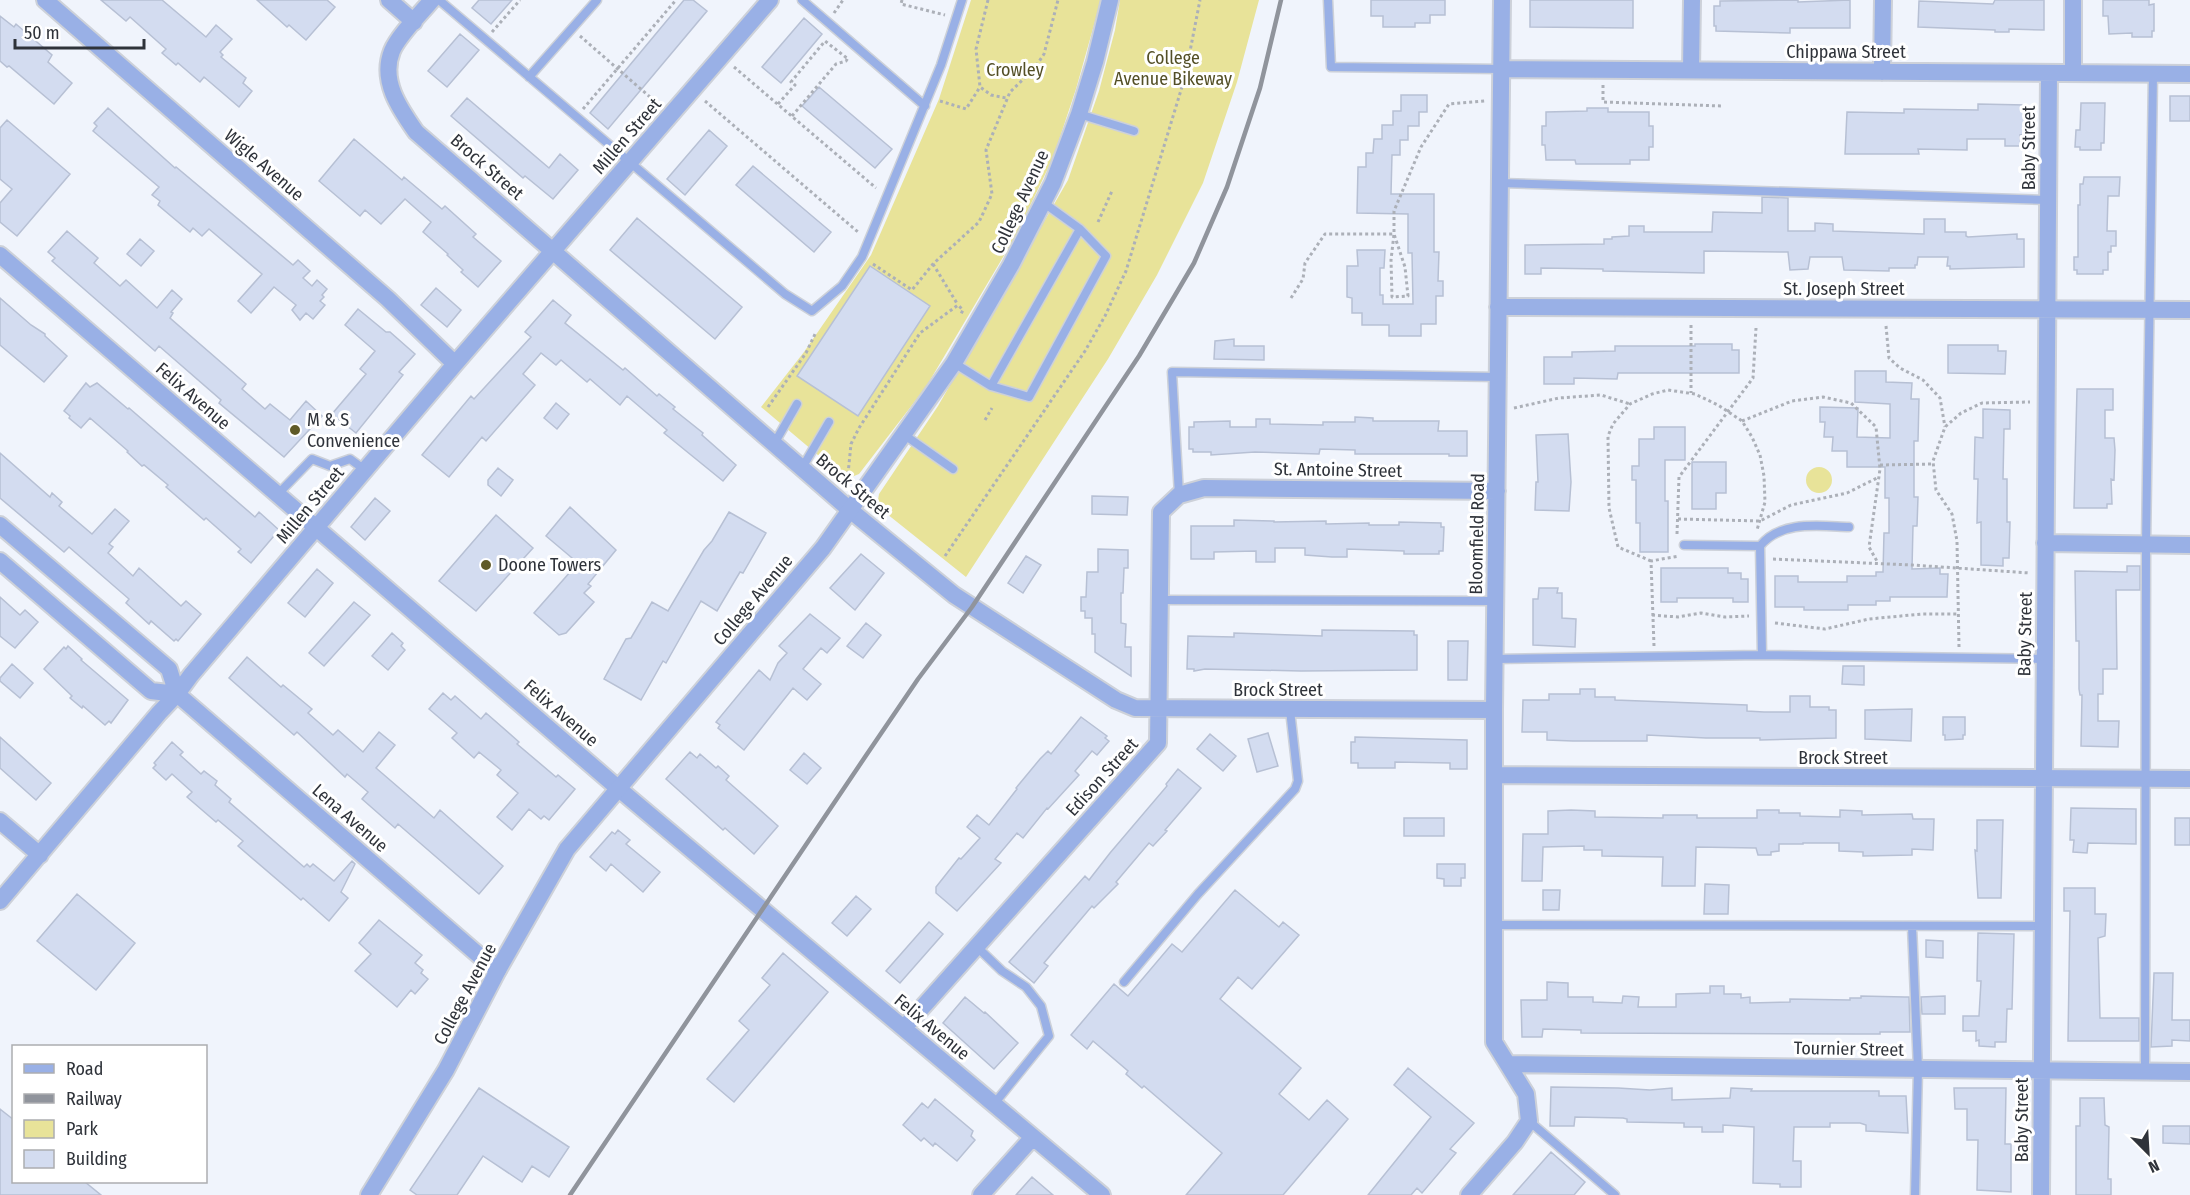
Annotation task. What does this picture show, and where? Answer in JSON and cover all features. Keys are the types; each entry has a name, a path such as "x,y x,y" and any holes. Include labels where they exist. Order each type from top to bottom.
{"street":[{"name":"Wigle Avenue","path":"45,0 388,299 456,364"},
{"path":"389,0 414,22"},
{"name":"Brock Street","path":"432,0 392,50 389,66 390,83 400,110 416,132 850,510 954,596 1116,700 1135,708 1494,710"},
{"name":"Millen Street","path":"0,901 365,470 770,0"},
{"name":"College Avenue","path":"369,1195 447,1070 498,970 567,849 824,548 954,363 1044,203 1079,114 1110,0"},
{"name":"Bloomfield Road","path":"1502,0 1494,710 1494,1042 1526,1094 1529,1121"},
{"path":"1691,70 1692,0"},
{"path":"1882,72 1883,0"},
{"path":"2073,0 2073,73"},
{"name":"Chippawa Street","path":"1501,69 2190,74"},
{"name":"Baby Street","path":"2042,1195 2049,73"},
{"name":"Felix Avenue","path":"0,255 619,789 1102,1195"},
{"name":"St. Joseph Street","path":"1498,307 2190,310"},
{"name":"St. Antoine Street","path":"1179,495 1204,488 1497,491"},
{"name":"Edison Street","path":"904,1028 1158,743 1161,512 1179,495"},
{"name":"Lena Avenue","path":"0,525 170,669 177,694 498,970"},
{"path":"2045,543 2190,545"},
{"path":"0,561 151,692 177,694"},
{"name":"Brock Street","path":"1495,775 2190,779"},
{"path":"0,821 40,855"},
{"name":"Tournier Street","path":"1508,1065 2190,1072"},
{"path":"1469,1195 1515,1142 1529,1121"},
{"path":"981,1195 1033,1137"}],"lane":[{"path":"439,0 785,294 812,311 842,286 862,257 942,65 962,0"},
{"path":"530,77 597,0"},
{"path":"802,0 925,106"},
{"path":"1328,0 1331,67 1501,69"},
{"path":"2145,1071 2146,545 2151,309 2152,74"},
{"path":"1079,114 1134,131"},
{"path":"1500,183 2048,200"},
{"path":"954,363 992,386 1029,397 1106,256 1080,229 1044,203"},
{"path":"992,386 1080,229"},
{"path":"1179,495 1173,372 1498,377"},
{"path":"774,444 797,404"},
{"path":"802,468 829,422"},
{"path":"903,434 953,469"},
{"path":"278,494 312,459 330,466 350,459 365,470"},
{"path":"1762,655 1760,546 1767,538 1790,527 1849,527"},
{"path":"1680,546 1760,546"},
{"path":"1160,600 1496,601"},
{"path":"1495,659 1762,655 2044,659"},
{"path":"1124,982 1198,894 1295,789 1298,782 1290,710"},
{"path":"1494,925 2042,926"},
{"path":"1912,926 1918,1069 1915,1195"},
{"path":"977,946 1002,971 1026,987 1041,1006 1049,1036 994,1104"},
{"path":"1529,1121 1616,1195"}],"path":[{"path":"485,40 520,0"},
{"path":"576,117 676,0"},
{"path":"902,0 901,4 956,18"},
{"path":"940,101 966,109 980,87 976,49 988,0"},
{"path":"869,262 912,290 933,264 979,222 992,194 986,150 1006,98 1034,69 1044,54 1058,0"},
{"path":"572,29 658,104"},
{"path":"778,104 795,85 791,82 825,41 848,58"},
{"path":"792,116 836,64 848,58 856,47"},
{"path":"734,67 887,197"},
{"path":"1603,70 1603,102 1722,106"},
{"path":"980,87 991,95 1006,98"},
{"path":"1394,234 1405,267 1408,296 1392,297 1391,260 1394,212 1421,147 1449,104 1480,100 1501,102"},
{"path":"705,101 869,241"},
{"path":"1098,222 1112,191"},
{"path":"1291,298 1303,279 1305,263 1325,234 1394,234"},
{"path":"933,264 963,310 959,318"},
{"path":"848,474 851,444 859,428 920,333 958,305"},
{"path":"1691,308 1691,393"},
{"path":"1884,308 1889,358 1900,368 1923,380 1940,398 1945,427 1934,464 1936,490 1952,514 1957,541 1959,658"},
{"path":"1677,538 1679,477 1753,378 1756,328"},
{"path":"768,407 806,353 816,332"},
{"path":"1688,556 1652,561 1618,547 1609,508 1608,436 1613,424 1630,404 1668,390 1691,393 1727,411 1742,421 1752,437 1760,455 1764,476 1765,502 1757,531 1760,546"},
{"path":"1514,408 1559,398 1601,395 1630,404"},
{"path":"1742,421 1792,401 1823,397 1851,403 1876,427 1880,465 1869,548 1878,563"},
{"path":"1945,427 1961,413 1982,403 2046,401"},
{"path":"985,420 992,408"},
{"path":"1880,465 1934,464"},
{"path":"1678,519 1760,520 1791,505 1847,493 1879,477"},
{"path":"1677,556 1680,546"},
{"path":"1772,570 1772,559 1878,563 2045,574"},
{"path":"1652,561 1655,657"},
{"path":"1652,615 1678,617 1701,613 1725,617 1753,616"},
{"path":"1773,623 1825,629 1880,618 1922,614 1958,614"}],"green space":[{"name":"Crowley","path":"971,0 1101,0 1076,89 1053,158 1015,237 926,387 859,474 849,478 838,472 761,407 804,352 871,255 939,99"},
{"name":"College Avenue Bikeway","path":"1120,0 1259,0 1237,82 1203,183 1157,275 1108,359 966,577 877,506 879,494 938,406 1068,180 1099,91 1115,30"},
{"path":"1819,467 1828,471 1832,480 1828,489 1819,493 1810,489 1806,480 1810,471"}],"building":[{"path":"101,0 162,0 206,37 216,25 232,39 220,52 223,55 221,57 246,78 243,83 252,91 239,107 204,77 200,82 178,63 176,65 162,53 166,49 130,17 126,21"},
{"path":"257,0 327,0 335,7 306,40 289,25 287,27"},
{"path":"479,0 512,0 491,24 472,8"},
{"path":"684,0 693,0 707,11 608,129 590,113"},
{"path":"1371,0 1445,0 1445,15 1430,15 1430,23 1415,23 1415,27 1383,27 1383,16 1371,16"},
{"path":"1530,0 1633,0 1633,28 1530,27"},
{"path":"1798,0 1798,2 1850,0 1850,28 1790,28 1790,33 1716,31 1716,26 1714,26 1714,6 1720,6 1720,1"},
{"path":"1995,0 2044,0 2044,30 2009,29 2009,32 1995,32 1995,30 1918,27 1919,1 1993,4"},
{"path":"2103,0 2149,0 2149,5 2154,4 2152,37 2132,37 2132,33 2109,34 2108,16 2103,16"},
{"path":"0,16 14,27 16,24 52,55 48,62 72,83 54,104 0,61"},
{"path":"804,18 822,34 781,83 762,67"},
{"path":"460,34 479,50 447,87 428,71"},
{"path":"819,87 892,149 875,168 802,106"},
{"path":"1401,95 1427,95 1427,112 1419,112 1419,126 1408,126 1408,140 1400,140 1400,155 1392,155 1391,194 1434,194 1434,252 1439,252 1438,281 1443,281 1443,296 1436,296 1436,324 1421,324 1421,336 1389,336 1389,325 1362,325 1362,313 1352,313 1352,298 1347,297 1347,266 1358,266 1357,250 1385,250 1384,268 1380,268 1380,295 1383,295 1383,304 1413,304 1412,253 1408,253 1408,214 1357,213 1358,167 1366,167 1366,153 1373,153 1374,139 1382,139 1382,125 1393,125 1393,111 1401,111"},
{"path":"2170,96 2190,96 2190,121 2170,121"},
{"path":"467,98 549,168 560,154 578,170 553,199 525,176 523,178 451,116"},
{"path":"2081,103 2105,103 2104,143 2101,143 2101,150 2080,150 2080,147 2075,147 2076,130 2080,130"},
{"path":"1978,104 2025,105 2027,109 2026,134 2020,135 2021,146 2005,146 2005,139 1967,139 1967,150 1918,149 1919,154 1845,154 1847,112 1904,113 1904,109 1978,110"},
{"path":"108,108 175,168 293,265 298,260 310,271 303,278 312,286 317,280 327,289 320,301 325,305 313,319 306,313 300,320 292,310 296,305 274,287 251,313 238,301 262,274 209,229 202,236 193,228 190,232 158,205 160,201 152,195 159,187 93,131 97,126 94,123"},
{"path":"1587,108 1608,108 1608,112 1649,112 1649,126 1653,126 1653,147 1649,147 1649,160 1630,160 1630,164 1576,164 1575,160 1546,160 1545,145 1542,145 1542,126 1546,126 1546,112 1587,111"},
{"path":"7,120 70,174 17,236 0,222 0,203 12,189 0,179 0,128"},
{"path":"709,130 727,146 685,195 667,179"},
{"path":"354,139 402,180 404,177 442,209 445,206 476,234 473,237 501,261 478,287 461,272 463,270 448,254 423,232 431,222 405,199 381,224 365,210 360,216 319,181"},
{"path":"753,166 831,232 814,252 736,185"},
{"path":"2084,177 2120,177 2119,196 2108,196 2107,231 2116,231 2116,246 2111,246 2111,252 2108,252 2108,270 2103,270 2103,274 2077,274 2077,270 2074,270 2074,257 2078,257 2080,184 2083,184"},
{"path":"1762,197 1788,198 1788,231 1815,231 1815,223 1833,224 1833,231 1924,234 1924,219 1945,219 1945,232 1966,232 1968,237 2017,234 2017,239 2024,239 2024,267 1950,269 1950,266 1947,266 1948,257 1918,257 1915,268 1889,268 1889,271 1844,270 1842,257 1810,257 1808,269 1790,270 1788,252 1704,251 1704,273 1541,268 1541,274 1525,274 1525,245 1604,244 1604,239 1629,236 1629,226 1644,226 1644,232 1712,232 1713,212 1762,213"},
{"path":"637,218 742,307 715,339 610,250"},
{"path":"67,231 98,258 94,263 120,286 126,280 157,308 172,290 182,299 171,312 173,313 170,318 246,384 242,389 265,409 270,404 290,420 306,401 322,416 284,457 219,403 221,400 159,346 155,351 52,261 55,258 48,252"},
{"path":"140,239 154,251 141,266 127,254"},
{"path":"870,266 930,306 858,416 797,376"},
{"path":"436,288 461,310 447,327 421,305"},
{"path":"0,298 45,334 67,356 44,382 0,345"},
{"path":"553,300 571,315 565,323 623,370 625,368 657,396 659,394 675,407 673,409 703,433 702,435 736,465 723,481 664,433 667,430 627,396 620,405 590,379 587,382 561,360 556,365 541,353 523,374 535,385 486,441 482,437 449,477 422,455 471,396 474,399 531,337 525,332"},
{"path":"358,309 415,354 399,372 403,375 356,433 332,414 366,374 360,369 375,351 345,325"},
{"path":"1234,339 1234,346 1264,346 1264,360 1214,359 1215,341"},
{"path":"1695,344 1732,344 1732,350 1739,350 1739,373 1618,373 1617,379 1574,378 1574,384 1544,384 1544,357 1572,357 1572,352 1615,351 1615,346 1695,346"},
{"path":"1948,345 1998,345 1998,351 2006,351 2005,374 1948,373"},
{"path":"1855,371 1886,371 1886,382 1912,383 1911,399 1919,399 1918,441 1914,441 1914,497 1918,497 1917,526 1913,526 1912,569 1940,568 1940,574 1948,574 1947,597 1890,597 1890,601 1876,601 1876,605 1848,605 1848,610 1804,610 1804,607 1775,607 1775,576 1798,576 1798,582 1847,582 1847,576 1876,576 1876,572 1883,572 1884,533 1889,533 1889,498 1885,498 1885,467 1847,467 1847,451 1832,451 1833,437 1824,437 1825,422 1820,422 1820,407 1858,408 1857,437 1890,438 1890,404 1855,402"},
{"path":"86,383 90,387 97,383 255,517 259,512 279,530 251,563 238,552 241,549 206,518 204,520 166,487 168,485 144,465 142,466 90,418 81,428 69,418 70,416 64,411"},
{"path":"2077,389 2113,389 2113,410 2105,410 2105,438 2114,438 2115,450 2114,480 2111,479 2112,504 2107,504 2107,508 2074,508"},
{"path":"556,403 569,414 557,429 544,418"},
{"path":"1983,409 2010,410 2010,429 2004,429 2003,479 2007,479 2007,522 2010,522 2009,558 2003,558 2003,566 1981,565 1981,522 1977,523 1978,479 1974,479 1975,437 1983,438"},
{"path":"1355,417 1373,418 1373,421 1439,421 1438,431 1467,431 1467,456 1355,454 1355,450 1320,449 1319,454 1255,452 1211,455 1211,452 1193,452 1193,449 1189,449 1189,427 1194,427 1194,422 1230,421 1230,427 1256,427 1256,419 1270,419 1270,424 1323,425 1323,422 1355,422"},
{"path":"1654,427 1685,427 1685,460 1665,460 1668,552 1640,552 1640,523 1636,523 1636,480 1632,480 1632,466 1639,466 1639,439 1654,439"},
{"path":"1568,434 1571,482 1569,511 1535,510 1536,482 1538,482 1536,435"},
{"path":"0,453 50,497 52,493 62,502 59,506 92,534 115,509 129,521 109,544 113,547 108,553 133,576 139,568 181,606 186,601 201,614 178,641 176,639 174,641 151,621 149,624 126,603 129,599 69,547 64,552 0,498"},
{"path":"1692,462 1726,462 1726,493 1716,493 1716,509 1692,509"},
{"path":"498,468 513,480 501,496 488,485 488,480"},
{"path":"1092,496 1128,497 1127,515 1092,514"},
{"path":"375,498 390,511 365,540 351,527"},
{"path":"570,507 616,550 588,584 591,586 584,593 594,602 566,633 559,635 534,613 578,563 546,536"},
{"path":"729,512 766,533 743,573 740,572 717,611 701,601 666,663 663,661 641,700 604,679 626,639 631,638 652,602 668,611"},
{"name":"Doone Towers","path":"496,515 533,548 476,611 439,581"},
{"path":"1234,520 1326,521 1326,524 1369,523 1369,525 1399,525 1399,522 1441,523 1441,527 1444,527 1443,551 1439,551 1439,554 1404,554 1404,551 1347,549 1347,557 1332,557 1305,555 1305,548 1275,548 1275,562 1256,562 1256,551 1214,552 1214,559 1191,559 1191,526 1234,526"},
{"path":"1098,549 1128,550 1128,568 1124,568 1123,593 1121,593 1121,623 1126,624 1125,647 1131,647 1131,676 1095,652 1092,618 1085,618 1085,611 1081,611 1081,597 1086,597 1087,572 1098,572"},
{"path":"861,554 884,573 855,610 830,588"},
{"path":"1026,556 1041,565 1023,593 1008,583"},
{"path":"2127,566 2140,566 2140,590 2116,590 2117,669 2103,669 2103,694 2098,694 2098,721 2119,721 2118,747 2081,746 2082,695 2079,689 2079,641 2076,641 2075,571 2127,572"},
{"path":"1661,568 1728,568 1728,573 1741,573 1741,579 1748,579 1748,602 1733,602 1733,598 1677,598 1677,602 1661,602"},
{"path":"317,569 333,583 305,617 288,603"},
{"path":"1539,588 1558,588 1557,593 1562,593 1562,618 1576,619 1575,647 1533,645 1533,599 1538,599"},
{"path":"0,597 20,615 25,610 38,622 15,648 0,636"},
{"path":"354,602 370,615 324,666 309,653"},
{"path":"810,614 840,638 827,653 821,648 803,669 821,684 807,700 793,688 744,750 718,728 720,725 716,722 759,670 770,680 778,663 787,653 779,646"},
{"path":"866,623 881,635 863,658 847,646"},
{"path":"1322,630 1414,631 1414,635 1417,635 1417,670 1205,669 1194,671 1194,669 1187,669 1188,636 1234,637 1234,633 1322,636"},
{"path":"392,633 403,643 401,646 405,650 388,670 372,656"},
{"path":"1448,641 1468,641 1467,680 1448,680"},
{"path":"68,646 128,700 111,723 109,721 105,725 83,706 82,708 44,669 64,647 66,649"},
{"path":"247,657 281,687 283,685 312,709 308,713 333,735 338,730 363,752 379,732 395,745 376,768 434,818 440,810 503,866 479,894 398,824 395,828 362,799 368,792 347,774 345,777 297,732 294,735 229,678"},
{"path":"12,664 33,683 20,698 0,681"},
{"path":"1843,666 1864,666 1864,685 1842,684"},
{"path":"1580,689 1595,689 1595,697 1615,697 1615,700 1747,705 1747,711 1764,712 1790,712 1790,696 1810,696 1810,707 1829,707 1829,710 1836,710 1836,738 1760,740 1760,738 1647,735 1647,741 1573,741 1547,740 1547,732 1522,732 1523,700 1549,700 1549,694 1580,694"},
{"path":"443,693 451,700 455,696 481,719 486,713 519,742 517,744 556,777 558,775 575,789 549,820 544,816 541,819 529,809 512,830 497,817 518,793 497,775 501,770 479,752 474,758 452,738 457,733 429,709"},
{"path":"1912,709 1911,741 1865,739 1865,710"},
{"path":"1081,717 1107,736 1105,738 1109,741 1097,755 1092,751 1075,771 1079,775 1047,808 1023,838 1017,833 995,859 1001,863 957,911 936,893 936,887 959,858 961,859 980,838 967,827 977,815 989,825 1040,759 1048,751 1051,754"},
{"path":"1943,717 1965,717 1963,739 1945,740"},
{"path":"1268,733 1278,766 1257,772 1248,739"},
{"path":"1210,734 1236,756 1223,771 1197,749"},
{"path":"0,737 51,783 36,800 0,768"},
{"path":"1355,737 1467,740 1467,769 1450,769 1450,763 1395,762 1395,768 1358,768 1358,763 1351,763 1351,742 1355,742"},
{"path":"172,742 183,752 180,755 201,774 204,771 217,781 215,785 231,799 229,802 304,867 307,864 310,867 313,864 334,881 352,861 355,864 341,892 348,898 329,921 238,846 243,841 187,797 192,792 172,774 166,780 153,768 156,765 154,763"},
{"path":"690,752 697,758 700,754 716,768 718,766 729,776 726,780 778,826 754,854 725,828 723,830 666,779"},
{"path":"804,753 821,768 807,784 790,770"},
{"path":"1178,769 1201,788 1165,830 1167,831 1153,846 1149,843 1116,882 1118,884 1094,908 1092,906 1044,963 1048,966 1034,983 1009,962 1085,876 1089,880 1167,786 1166,784"},
{"path":"2071,808 2136,809 2136,844 2088,843 2087,853 2073,852 2074,840 2070,840"},
{"path":"1757,810 1779,810 1779,813 1800,813 1800,816 1840,817 1840,810 1862,811 1862,815 1912,814 1913,819 1934,819 1933,850 1912,849 1912,855 1863,856 1863,852 1839,851 1839,843 1803,843 1779,844 1779,851 1771,852 1771,855 1758,855 1756,848 1696,847 1695,886 1662,886 1663,857 1602,856 1602,850 1584,850 1584,846 1543,847 1542,881 1522,881 1523,834 1548,834 1548,811 1595,811 1595,817 1663,818 1663,815 1697,815 1697,818 1757,818"},
{"path":"1404,818 1444,818 1444,836 1404,836"},
{"path":"2175,818 2190,818 2190,845 2175,845"},
{"path":"1977,820 2003,820 2001,898 1978,898 1975,850 1977,851"},
{"path":"618,830 630,840 626,844 660,872 643,892 611,864 606,871 590,857 612,832 615,834"},
{"path":"1437,864 1465,864 1465,878 1461,878 1461,886 1444,886 1444,879 1437,878"},
{"path":"1705,884 1729,885 1728,914 1704,914"},
{"path":"2064,888 2095,888 2095,914 2106,914 2105,936 2098,938 2100,1018 2139,1018 2139,1041 2068,1041 2070,911 2064,911"},
{"path":"1235,890 1279,927 1283,922 1299,935 1252,989 1238,977 1220,999 1301,1068 1279,1094 1309,1120 1327,1100 1348,1119 1283,1195 1186,1195 1222,1153 1144,1086 1142,1088 1126,1074 1128,1071 1093,1041 1087,1049 1071,1035 1114,984 1128,996 1172,944 1182,952"},
{"path":"1543,890 1560,890 1559,910 1543,910"},
{"path":"77,894 135,943 96,990 37,941"},
{"path":"856,896 871,909 847,936 832,923"},
{"path":"379,920 422,955 415,963 428,979 415,994 411,990 397,1007 355,971 371,954 359,943"},
{"path":"929,922 943,934 900,983 886,971"},
{"path":"1978,933 2014,934 2012,1009 2007,1009 2006,1042 1995,1042 1995,1047 1979,1046 1979,1040 1976,1041 1976,1031 1963,1031 1963,1016 1979,1016 1981,981 1977,981"},
{"path":"1926,940 1943,941 1943,958 1926,957"},
{"path":"783,953 828,992 734,1102 707,1079 749,1030 739,1021 770,985 762,978"},
{"path":"2154,973 2173,973 2172,1020 2190,1020 2190,1041 2172,1040 2172,1046 2151,1047"},
{"path":"1547,982 1568,983 1568,997 1593,997 1593,1002 1622,1003 1623,996 1639,997 1638,1007 1676,1007 1676,994 1710,993 1710,986 1724,986 1724,994 1741,994 1741,998 1750,997 1750,1003 1790,1002 1790,999 1850,1000 1850,998 1861,998 1861,996 1909,997 1910,1032 1880,1032 1880,1034 1581,1033 1581,1030 1543,1029 1542,1037 1522,1037 1521,1000 1547,1000"},
{"path":"1945,996 1945,1014 1922,1014 1921,997"},
{"path":"965,997 1018,1043 994,1069 943,1023"},
{"path":"1408,1068 1474,1123 1450,1149 1456,1153 1422,1193 1417,1188 1411,1195 1368,1195 1431,1117 1394,1085"},
{"path":"1551,1087 1650,1090 1672,1088 1672,1100 1730,1098 1731,1088 1752,1089 1751,1091 1879,1091 1879,1096 1906,1096 1908,1133 1866,1131 1866,1125 1860,1123 1830,1123 1830,1127 1794,1127 1793,1161 1801,1161 1801,1187 1780,1187 1780,1184 1753,1183 1754,1127 1723,1125 1723,1132 1702,1132 1702,1127 1684,1127 1684,1123 1627,1122 1627,1119 1623,1118 1575,1117 1574,1126 1550,1126"},
{"path":"479,1088 569,1147 549,1177 532,1166 522,1182 483,1156 457,1195 417,1195 410,1190"},
{"path":"1954,1088 2006,1088 2005,1144 2011,1144 2011,1192 1977,1190 1978,1140 1967,1140 1967,1109 1955,1109"},
{"path":"2080,1098 2104,1098 2105,1125 2109,1127 2108,1179 2111,1179 2111,1195 2076,1195 2076,1126 2080,1126"},
{"path":"935,1099 973,1131 971,1136 975,1140 957,1161 935,1143 933,1146 924,1138 921,1141 903,1125 922,1103 928,1108"},
{"path":"0,1109 12,1118 12,1183 86,1183 101,1195 0,1195"},
{"path":"2163,1126 2190,1126 2190,1144 2163,1143"},
{"path":"1551,1152 1585,1182 1574,1195 1513,1195"},
{"path":"1032,1177 1053,1195 1016,1195"}],"railway":[{"path":"570,1195 918,679 972,607 1139,356 1194,263 1227,187 1260,88 1281,0"}],"place":[{"name":"M & S Convenience","path":"295,430"},
{"name":"Doone Towers","path":"486,565"}]}
